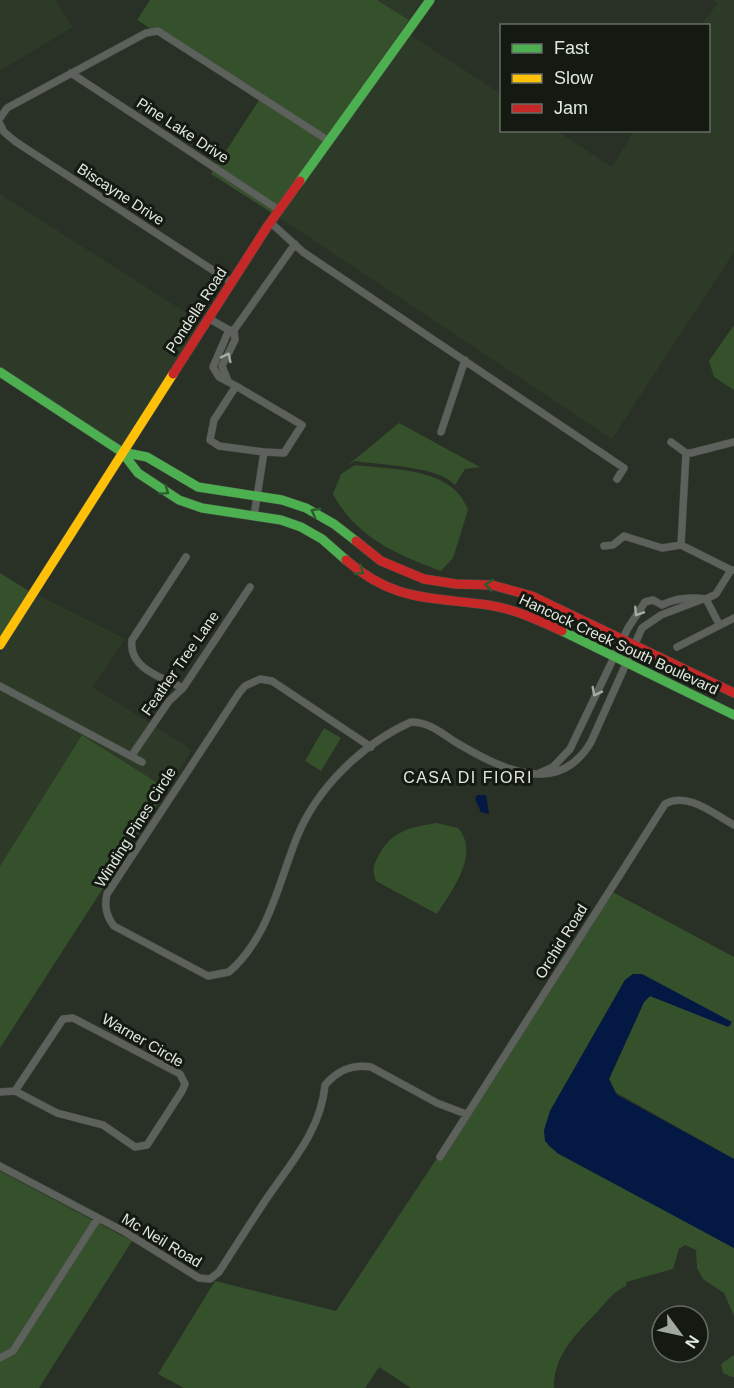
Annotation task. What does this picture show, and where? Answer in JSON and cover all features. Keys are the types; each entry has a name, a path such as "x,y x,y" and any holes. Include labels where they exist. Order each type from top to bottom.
{"street":[{"name":"Pondella Road","path":"0,645 270,222 430,0"},
{"path":"0,118 7,108 146,33 158,31 330,141"},
{"name":"Pine Lake Drive","path":"71,73 279,210"},
{"name":"Biscayne Drive","path":"0,124 4,132 16,142 231,282"},
{"path":"270,222 303,252 624,468 617,479"},
{"path":"233,384 214,420 210,440 219,446 284,453 302,425 233,384 219,377 213,367 231,330 295,244"},
{"path":"208,318 231,330"},
{"path":"441,432 465,360"},
{"path":"0,372 122,452"},
{"path":"671,442 686,453 734,442"},
{"name":"Hancock Creek South Boulevard","path":"122,452 147,457 198,487 257,496 306,508 327,519 371,555 396,569 443,583 492,585 532,596 734,693"},
{"name":"Hancock Creek South Boulevard","path":"122,452 138,473 179,500 202,508 281,520 312,532 356,568 395,591 429,600 490,605 523,613 734,715"},
{"path":"254,516 264,452"},
{"path":"681,545 686,453"},
{"path":"604,546 613,545 624,536 662,548 681,545 732,570 716,594 652,621 642,628 633,644"},
{"path":"183,688 144,668 132,655 132,640 186,557"},
{"name":"Feather Tree Lane","path":"132,755 169,701 183,688 250,587"},
{"path":"523,613 532,596"},
{"path":"532,774 554,766 570,749 628,627 645,602 653,600 662,605 669,601 698,597 704,599 719,624"},
{"path":"677,647 734,618"},
{"name":"Winding Pines Circle","path":"371,747 272,681 260,679 246,686 221,719 107,894 105,902 109,920 114,926 208,976 229,972 270,915 302,827 337,774 371,747 405,725 418,722 429,725 486,758 532,774 552,774 570,767 582,756 627,664 633,644"},
{"path":"0,686 142,762"},
{"name":"Orchid Road","path":"440,1157 665,804 674,799 685,800 734,825"},
{"name":"Warner Circle","path":"73,1018 180,1074 185,1084 147,1145 135,1146 103,1125 57,1113 15,1091 63,1020 73,1018"},
{"name":"Mc Neil Road","path":"0,1166 98,1218 199,1278 210,1279 219,1272 276,1185 292,1166 315,1124 323,1103 325,1085 349,1067 371,1067 437,1103 466,1114"},
{"path":"0,1092 15,1091"},
{"path":"0,1358 13,1351 98,1218"}],"shaded area":[{"path":"0,0 55,0 73,27 0,71"},
{"path":"377,0 422,0 409,20"},
{"path":"712,0 734,0 734,252 612,439 280,218 411,35 500,93 500,132 559,132 612,167 633,132 710,132 710,24 702,24 717,4"},
{"path":"0,194 201,322 121,447 0,368"},
{"path":"37,595 125,639 93,687 192,750 167,789 82,735 0,866 0,653"}],"green space":[{"path":"150,0 377,0 409,20 272,213 211,174 261,97 137,20"},
{"path":"734,325 734,390 714,377 709,361"},
{"path":"399,423 480,467 465,469 455,485 447,479 423,470 355,461 348,465"},
{"path":"355,465 420,473 436,478 460,496 468,510 453,558 441,571 379,543 353,522 342,509 333,494 341,474"},
{"path":"0,573 29,591 0,637"},
{"path":"324,728 341,738 321,771 305,761"},
{"path":"82,735 167,789 0,1048 0,866"},
{"path":"437,823 458,828 464,838 466,849 465,861 456,884 437,914 376,881 374,868 384,847 396,835 411,828"},
{"path":"607,889 734,957 734,1159 615,1092 609,1079 644,1002 650,996 731,1026 731,1022 641,974 633,974 625,980 550,1111 548,1146 734,1248 734,1316 724,1293 703,1279 697,1268 696,1250 685,1245 679,1249 673,1269 626,1282 626,1286 611,1296 568,1345 558,1365 554,1388 411,1388 379,1367 365,1388 184,1388 158,1374 215,1281 336,1311 441,1152"},
{"path":"0,1171 132,1241 39,1388 0,1388"},
{"path":"734,1355 734,1377 732,1377 723,1373 721,1364"}],"water":[{"path":"477,795 486,795 489,814 481,812 475,799"},
{"path":"633,974 642,974 732,1022 728,1027 650,996 644,1002 609,1079 617,1095 734,1159 734,1248 557,1153 545,1141 544,1130 550,1111 625,980"}],"traffic: fast":[{"path":"300,181 430,0"},
{"path":"0,372 122,452 138,473 179,500 202,508 281,520 301,527 322,539 346,560"},
{"path":"122,452 147,457 198,487 282,500 306,508 334,524 356,541"},
{"path":"562,631 734,715"}],"traffic: slow":[{"path":"0,645 173,374"}],"traffic: jam":[{"path":"173,374 267,227 300,181"},
{"path":"356,541 381,561 424,579 456,584 492,585 532,596 734,693"},
{"path":"346,560 380,584 397,591 508,609 562,631"}],"district":[{"name":"CASA DI FIORI","path":"468,777"}]}
